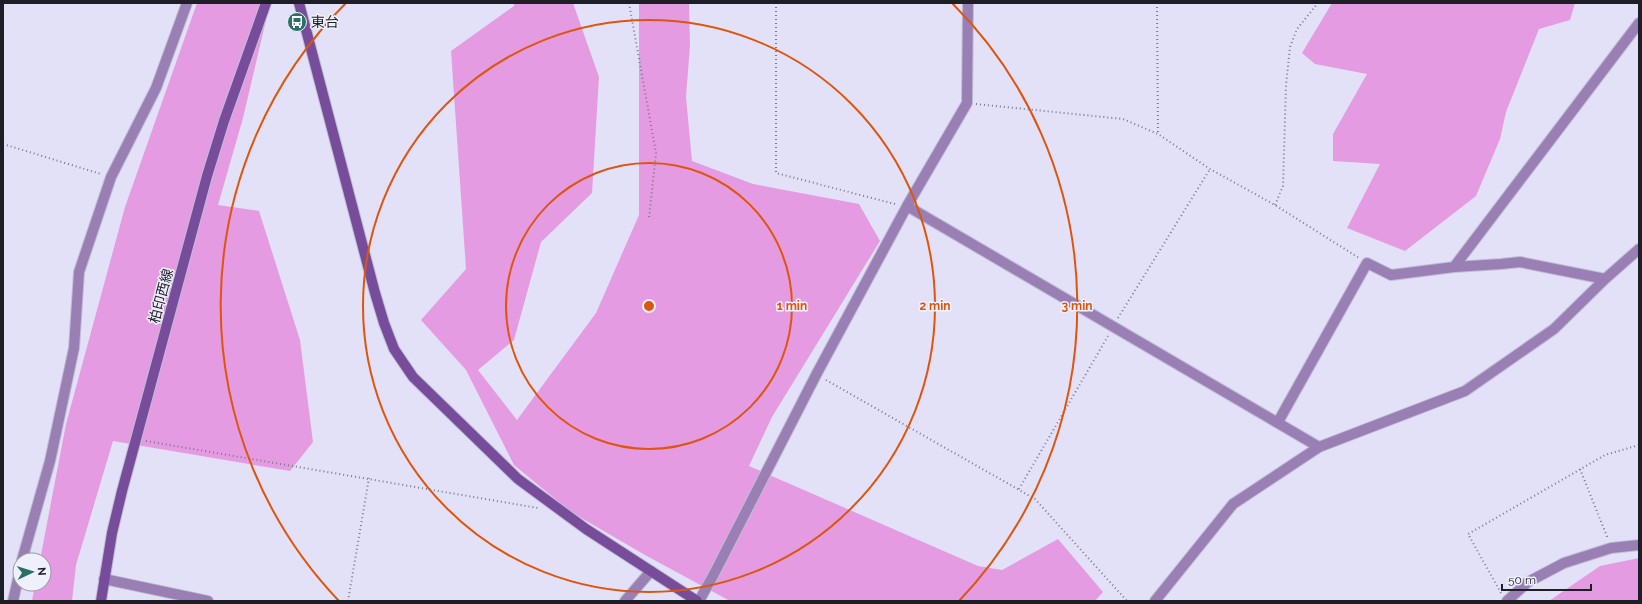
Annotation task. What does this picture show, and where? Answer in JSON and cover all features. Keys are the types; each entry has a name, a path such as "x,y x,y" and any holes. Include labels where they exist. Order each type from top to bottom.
{"street":[{"path":"24,552 50,461 74,348 79,272 111,177 156,88 187,3"},
{"name":"柏印西線","path":"101,601 112,533 122,492 207,176 224,121 266,3"},
{"path":"299,3 375,293 394,349 413,377 518,479 586,529 698,601 714,574 816,375 907,206 967,103 968,3"},
{"path":"1454,267 1639,23"},
{"path":"907,206 1319,447"},
{"path":"1155,601 1233,504 1319,447 1465,391 1554,329 1639,248"},
{"path":"1278,422 1367,263 1391,275 1454,267 1520,262 1605,279"},
{"path":"1504,598 1528,582 1564,564 1611,548 1639,545"},
{"path":"624,601 651,571"},
{"path":"104,579 208,601"}],"path":[{"path":"629,3 656,153 649,218"},
{"path":"776,3 776,173 907,206"},
{"path":"1157,3 1158,134"},
{"path":"1275,205 1283,186 1286,85 1290,48 1298,29 1318,3"},
{"path":"967,103 1123,119 1158,134 1210,169 1275,205 1367,263"},
{"path":"3,144 111,177"},
{"path":"816,375 1035,499 1127,601"},
{"path":"137,439 540,508 551,504"},
{"path":"1504,598 1468,534 1605,455 1639,446"},
{"path":"1580,469 1611,548"},
{"path":"348,601 369,478"}],"shaded area":[{"path":"197,3 270,3 243,118 218,205 259,211 300,340 313,442 290,471 113,441 76,565 72,601 32,601 34,592 52,592 52,552 42,552 66,424 125,207"},
{"path":"514,3 573,3 599,77 592,193 541,242 514,340 478,370 517,420 596,313 639,215 639,3 689,3 690,45 686,97 692,161 753,184 859,204 880,241 772,417 749,466 978,566 1002,570 1058,539 1103,592 1095,601 730,601 645,555 571,512 514,465 466,370 421,320 466,269 451,51 514,6"},
{"path":"1332,3 1575,3 1570,20 1539,29 1506,112 1500,139 1476,196 1405,251 1347,228 1380,164 1333,161 1333,134 1367,74 1315,64 1302,53"},
{"path":"1639,558 1639,601 1549,601 1600,566"}],"place":[{"name":"東台","path":"297,22"}]}
